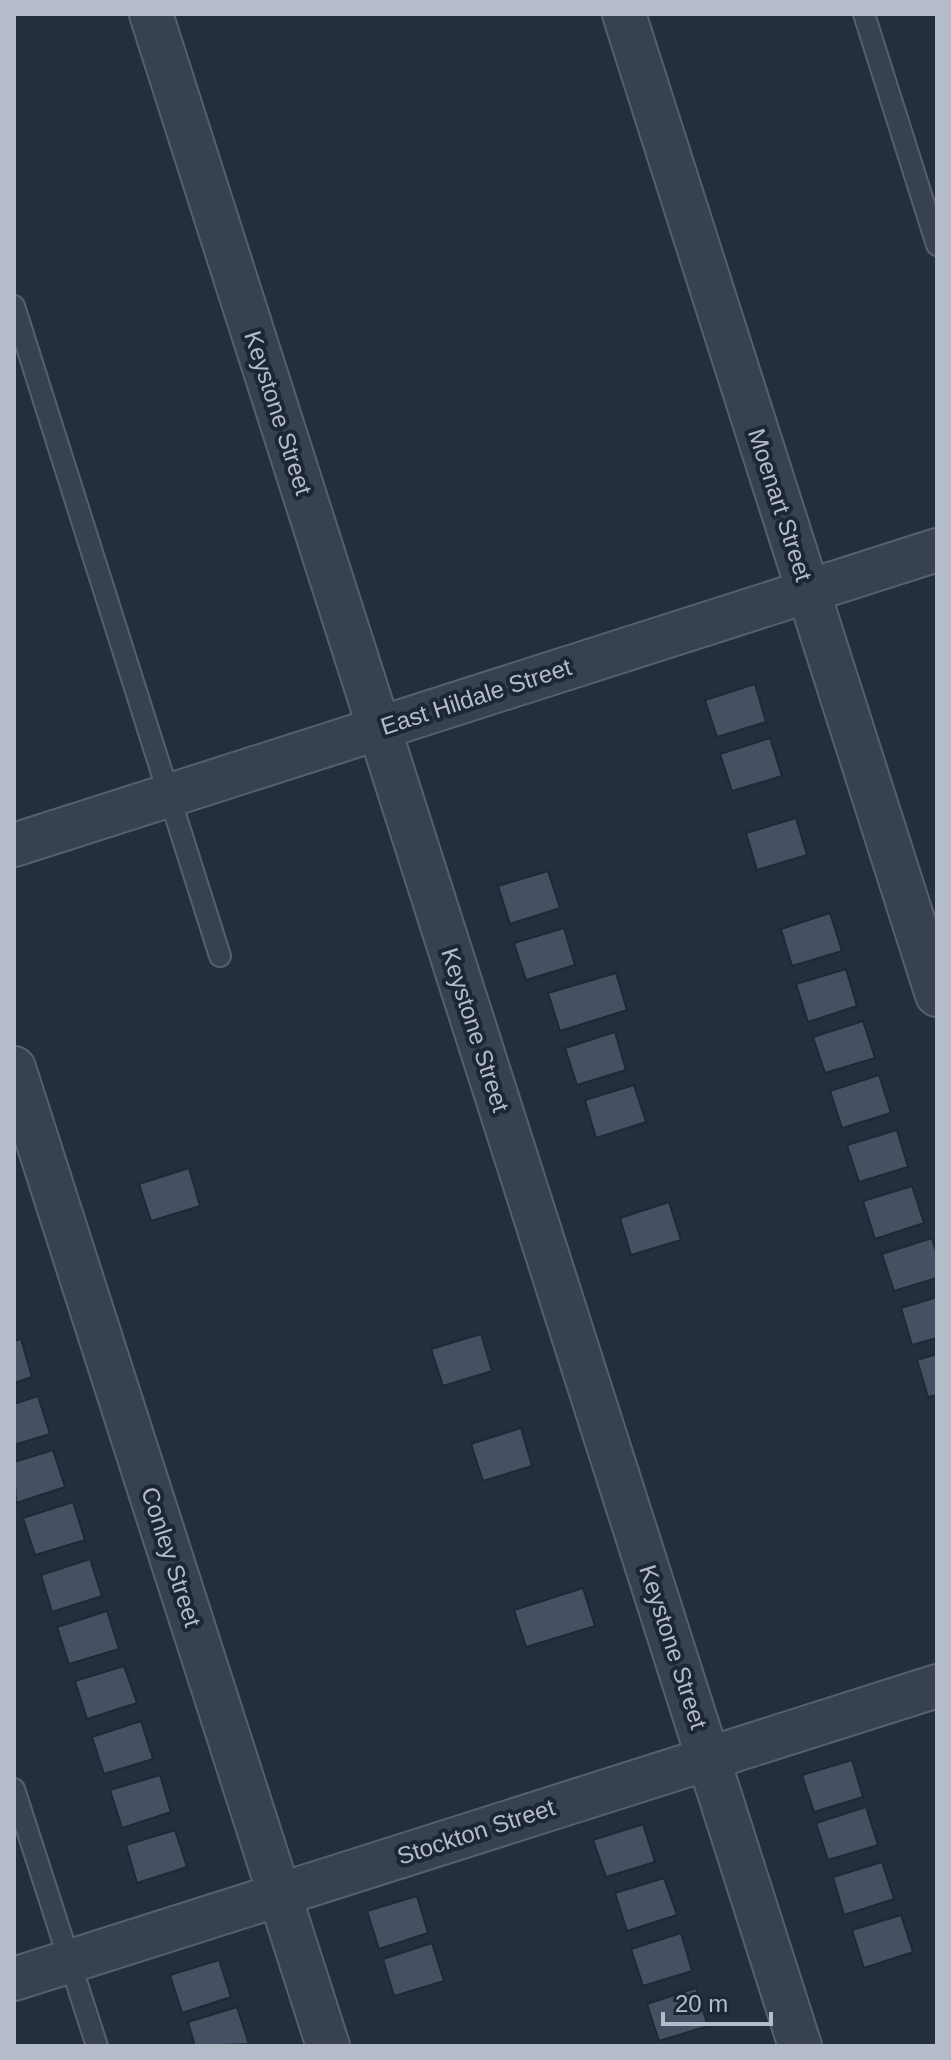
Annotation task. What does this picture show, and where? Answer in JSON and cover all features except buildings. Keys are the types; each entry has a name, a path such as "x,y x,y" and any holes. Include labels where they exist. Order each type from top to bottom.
{"street":[{"name":"Keystone Street","path":"151,14 800,2046"},
{"name":"Moenart Street","path":"624,14 937,995"},
{"name":"East Hildale Street","path":"14,845 937,550"},
{"name":"Conley Street","path":"14,1068 328,2046"},
{"name":"Stockton Street","path":"14,1979 937,1686"}],"lane":[{"path":"864,14 937,245"},
{"path":"14,306 220,956"},
{"path":"14,1789 97,2046"}]}
